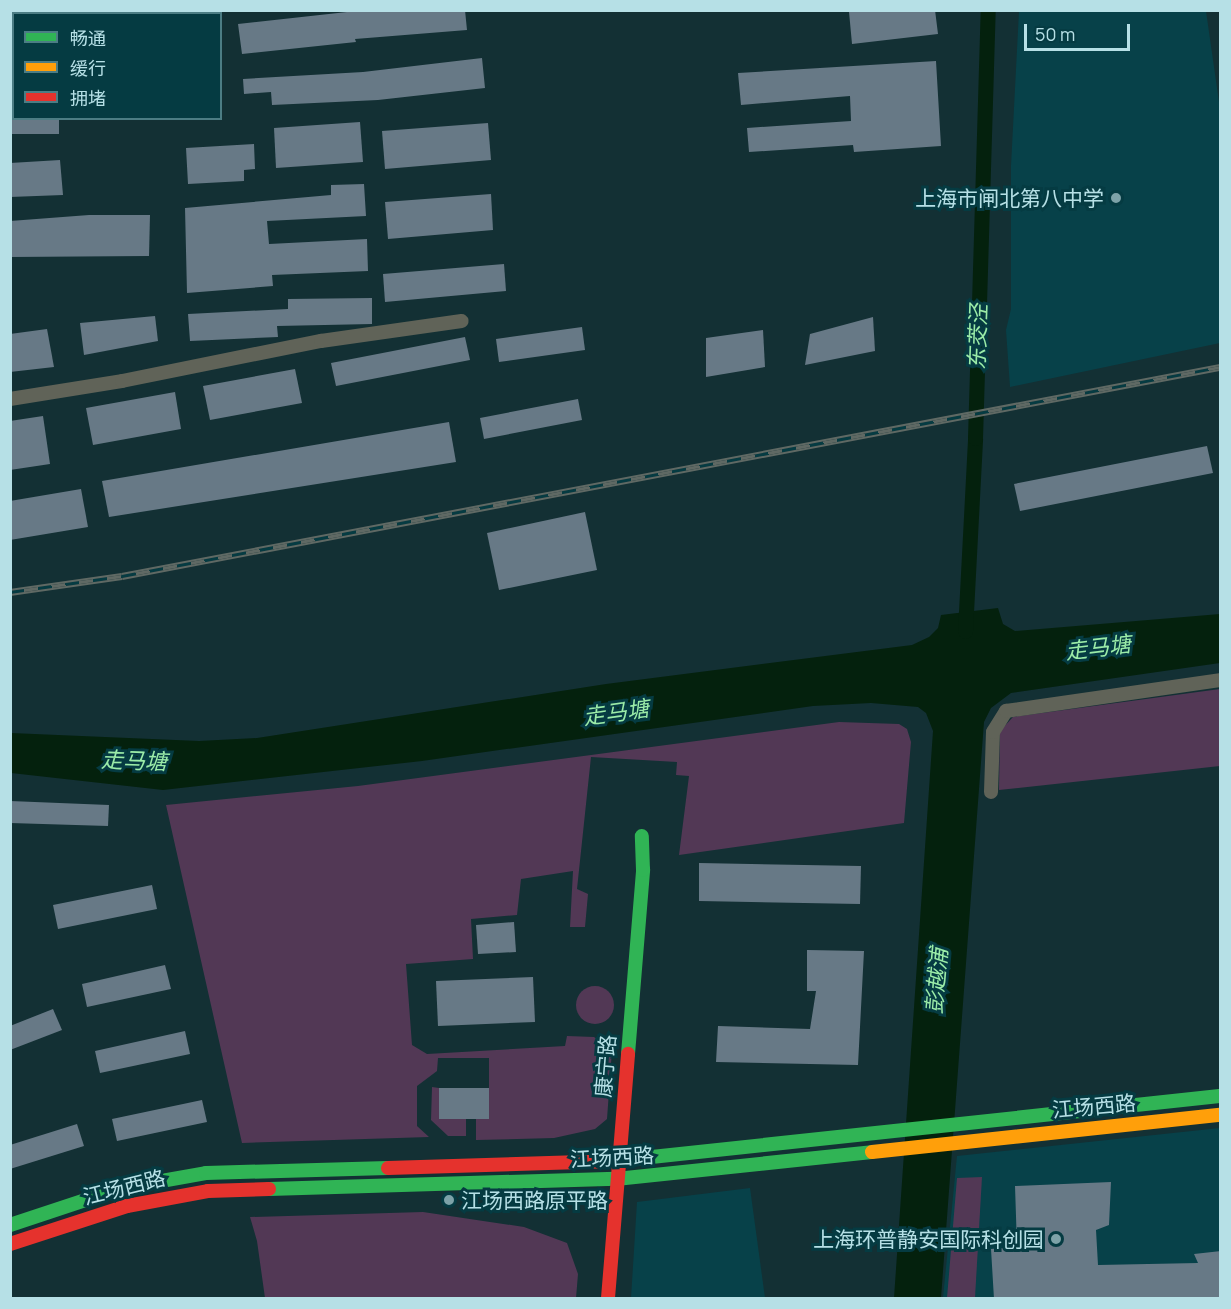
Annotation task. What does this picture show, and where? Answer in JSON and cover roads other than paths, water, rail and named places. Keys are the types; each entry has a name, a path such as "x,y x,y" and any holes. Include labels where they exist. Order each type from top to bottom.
{"main road":[{"name":"康宁路","path":"608,1299 643,870 642,836"},
{"name":"江场西路","path":"10,1225 123,1188 196,1174 285,1168 618,1161 960,1122 1221,1096"},
{"name":"江场西路","path":"10,1244 127,1206 208,1191 616,1179 1221,1115"}],"street":[{"path":"10,399 123,381 321,341 462,321"},
{"path":"991,792 993,732 1006,711 1221,680"}],"water":[{"path":"998,608 1003,624 1015,631 1220,614 1220,663 1011,693 991,708 984,722 941,1298 894,1298 933,731 926,713 918,707 871,703 813,706 422,761 163,790 11,773 11,733 199,741 257,738 606,684 912,645 929,637 938,628 941,615"}],"waterway":[{"name":"东茭泾","path":"965,631 975,438 988,10"}],"railway":[{"path":"10,592 122,576 1220,367"}],"place":[{"name":"上海市闸北第八中学","path":"1116,198"},
{"name":"江场西路原平路","path":"449,1200"},
{"name":"上海环普静安国际科创园","path":"1056,1239"}],"water label":[{"name":"走马塘","path":"1098,648"},
{"name":"走马塘","path":"616,713"},
{"name":"走马塘","path":"134,761"},
{"name":"彭越浦","path":"937,981"}]}
